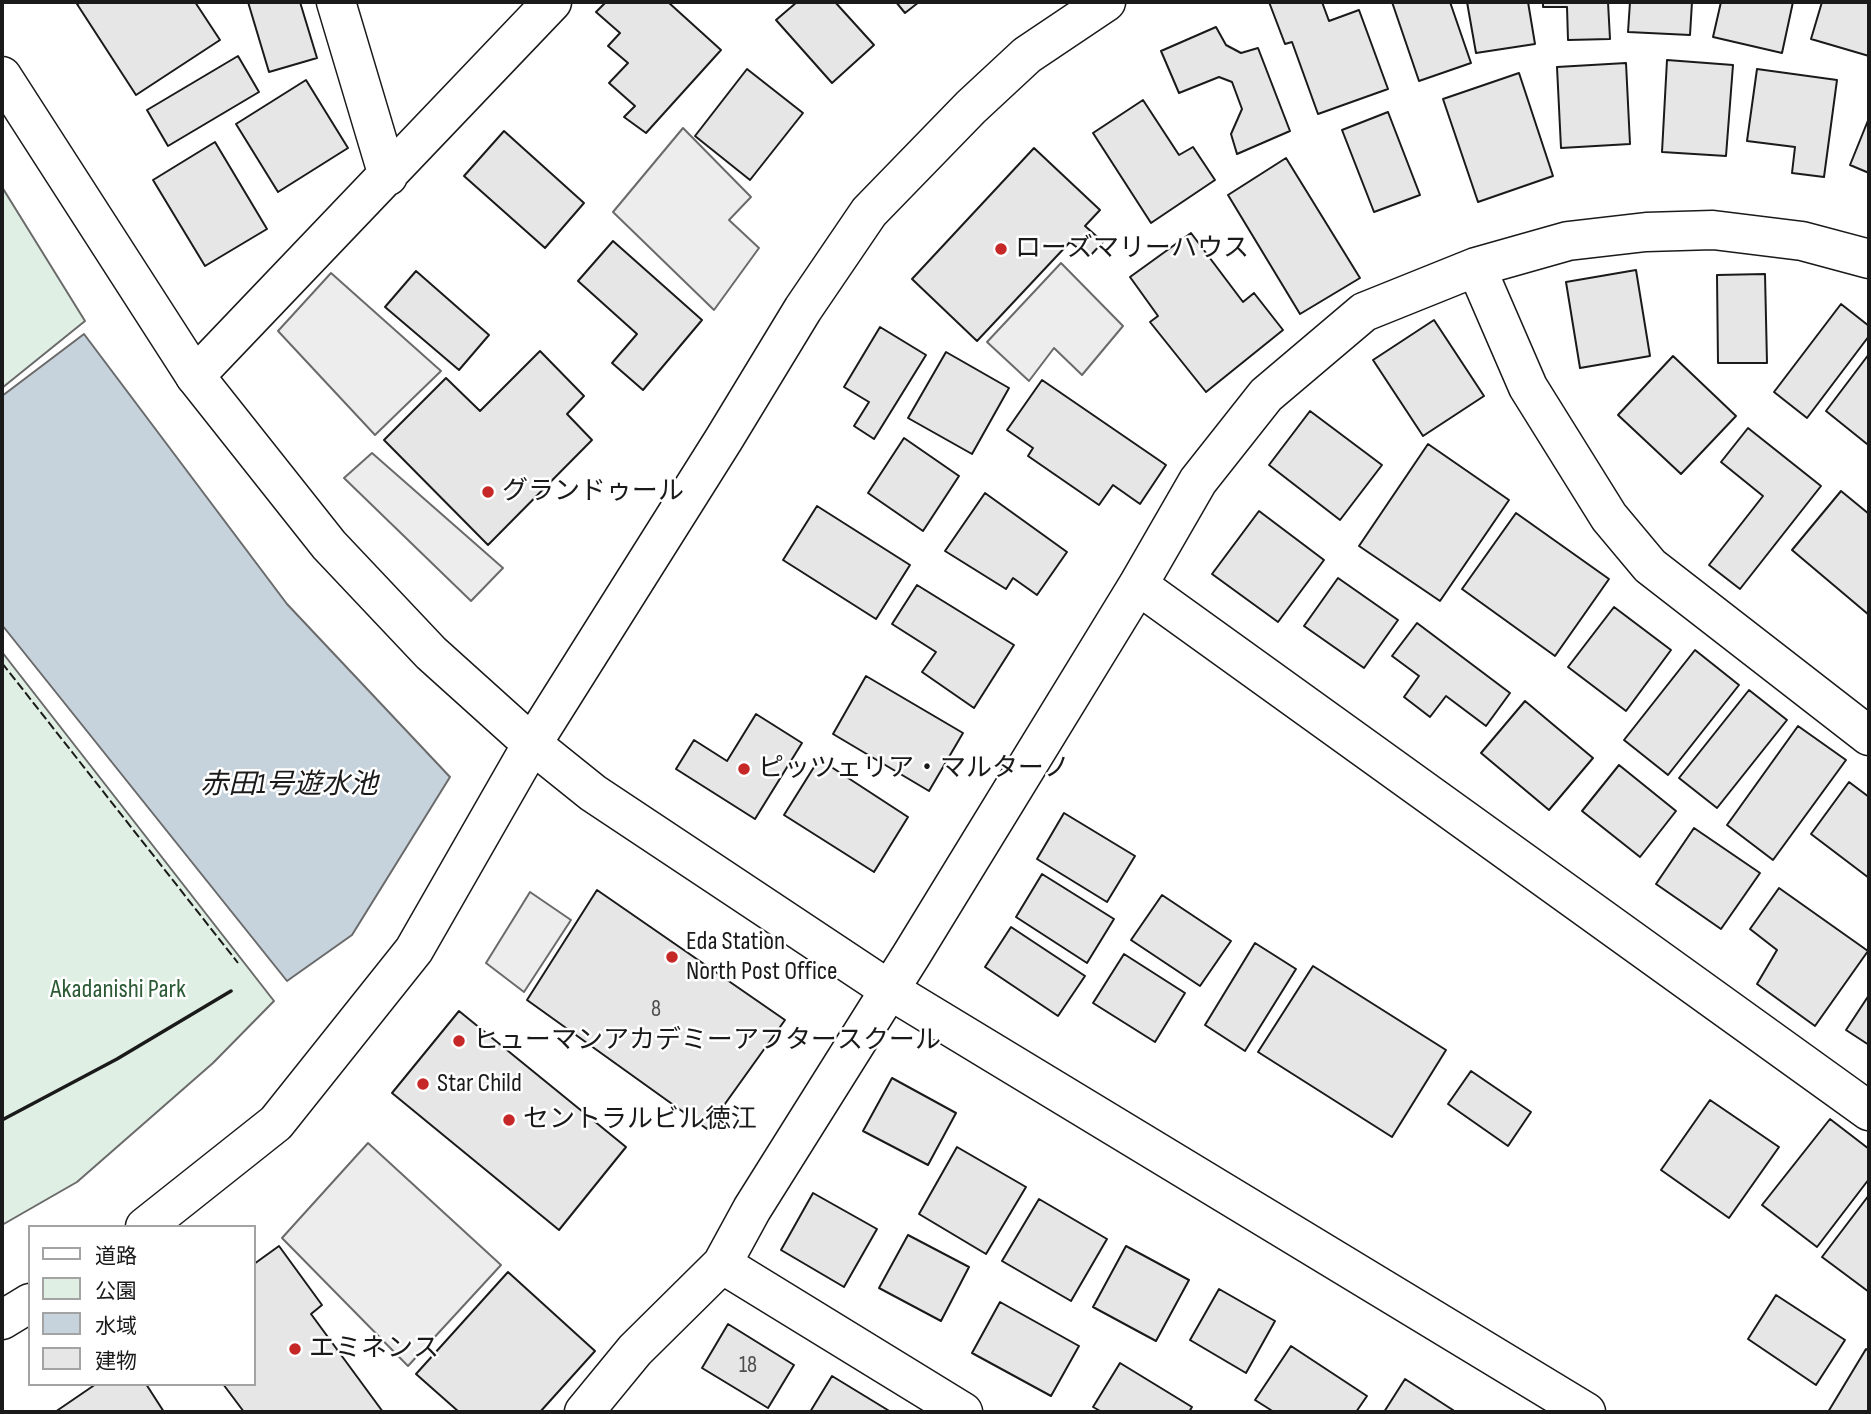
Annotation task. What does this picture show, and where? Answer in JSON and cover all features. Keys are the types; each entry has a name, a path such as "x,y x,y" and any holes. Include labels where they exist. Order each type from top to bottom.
{"street":[{"path":"337,2 388,176"},
{"path":"195,376 552,2"},
{"path":"148,1225 276,1123 414,950 532,744 803,309 869,212 971,107 1027,55 1106,2"},
{"path":"2,76 195,376 329,545 431,653 532,744 593,793 888,989 1586,1412"},
{"path":"584,1412 635,1350 722,1264 752,1209 1138,585 1198,481 1266,395 1364,312 1476,267 1568,241 1646,232 1713,230 1802,241 1869,259"},
{"path":"1476,267 1528,387 1609,517 1650,566 1869,736"},
{"path":"1138,585 1869,1111"},
{"path":"722,1264 963,1412"},
{"path":"2,1320 28,1304"}],"green space":[{"path":"2,187 85,321 2,388"},
{"name":"Akadanishi Park","path":"2,652 274,1001 213,1063 77,1182 2,1225"}],"shaded area":[{"path":"683,128 751,197 729,220 759,248 714,310 613,212"},
{"path":"1061,263 1123,326 1082,375 1054,348 1029,381 987,342"},
{"path":"331,273 441,371 375,435 278,331"},
{"path":"372,453 503,568 471,601 344,478"},
{"path":"530,892 571,920 524,992 486,963"},
{"path":"368,1143 501,1265 408,1366 282,1238"}],"water":[{"name":"赤田1号遊水池","path":"84,334 287,604 450,777 352,935 287,981 2,625 2,396"}],"building":[{"path":"195,2 220,40 136,95 77,4"},
{"path":"248,2 300,2 317,58 269,72"},
{"path":"606,2 668,2 721,50 646,133 624,117 635,106 609,83 628,63 608,46 620,33 596,12"},
{"path":"797,2 835,2 874,45 832,83 776,20"},
{"path":"896,2 919,2 905,13"},
{"path":"1269,2 1322,2 1329,21 1359,10 1388,89 1318,114 1292,42 1285,44"},
{"path":"1392,2 1450,2 1471,63 1419,81"},
{"path":"1467,2 1528,2 1535,44 1476,53"},
{"path":"1543,2 1608,2 1610,39 1568,40 1567,7 1543,7"},
{"path":"1630,2 1692,2 1690,35 1628,32"},
{"path":"1721,2 1793,2 1782,53 1713,37"},
{"path":"1822,2 1869,2 1869,56 1811,39"},
{"path":"1216,27 1226,45 1241,53 1258,48 1290,131 1237,154 1231,134 1242,109 1232,82 1219,77 1179,93 1161,51"},
{"path":"238,56 259,92 168,146 147,110"},
{"path":"1667,60 1733,65 1726,156 1662,152"},
{"path":"1626,63 1630,144 1561,148 1557,67"},
{"path":"747,69 803,113 750,180 695,136"},
{"path":"1757,69 1837,80 1824,177 1792,173 1795,147 1747,141"},
{"path":"1519,73 1553,176 1478,202 1443,99"},
{"path":"306,80 348,148 278,192 236,124"},
{"path":"1143,100 1179,155 1193,147 1215,180 1151,223 1093,133"},
{"path":"1388,112 1420,195 1374,212 1342,130"},
{"path":"1869,118 1869,173 1850,165"},
{"path":"504,131 584,203 545,248 464,176"},
{"path":"215,142 267,229 205,266 153,180"},
{"name":"ローズマリーハウス","path":"1034,148 1100,210 1085,226 1103,242 1089,257 1070,242 977,341 912,279"},
{"path":"1286,158 1360,278 1300,314 1228,195"},
{"path":"1191,233 1243,302 1254,293 1283,330 1206,392 1150,322 1158,316 1130,277"},
{"path":"613,241 702,320 643,390 612,363 637,334 578,281"},
{"path":"1636,270 1650,356 1580,368 1566,282"},
{"path":"416,271 489,335 459,370 385,307"},
{"path":"1765,274 1767,363 1718,363 1717,275"},
{"path":"1841,304 1869,326 1869,336 1807,418 1774,392"},
{"path":"1434,320 1484,396 1423,436 1373,360"},
{"path":"880,327 926,355 874,439 854,426 869,402 844,387"},
{"name":"グランドゥール","path":"540,351 584,396 567,414 592,440 488,545 384,440 446,378 480,411"},
{"path":"946,352 1009,388 972,454 908,418"},
{"path":"1869,354 1869,442 1867,444 1826,411"},
{"path":"1673,356 1736,416 1681,474 1618,415"},
{"path":"1042,380 1166,465 1140,504 1113,485 1099,505 1028,456 1033,448 1007,430"},
{"path":"1310,411 1382,465 1340,520 1269,465"},
{"path":"1748,428 1821,486 1740,589 1709,565 1763,496 1721,462"},
{"path":"904,438 959,476 923,531 868,493"},
{"path":"1428,444 1509,500 1440,601 1359,546"},
{"path":"1841,491 1869,514 1869,615 1792,550"},
{"path":"985,493 1067,552 1037,595 1013,578 1006,589 945,551"},
{"path":"817,506 910,565 876,619 783,560"},
{"path":"1259,511 1324,560 1278,622 1212,574"},
{"path":"1516,513 1609,579 1555,656 1462,589"},
{"path":"1338,578 1398,620 1364,668 1304,626"},
{"path":"917,585 1014,645 974,708 922,672 936,652 892,624"},
{"path":"1614,607 1671,650 1626,711 1568,667"},
{"path":"1417,623 1510,693 1486,726 1446,696 1430,717 1404,697 1419,676 1392,656"},
{"path":"1695,650 1739,685 1668,775 1624,740"},
{"path":"866,676 963,733 929,791 833,734"},
{"path":"1749,690 1787,720 1717,808 1679,778"},
{"path":"1525,701 1593,758 1549,810 1481,753"},
{"path":"756,714 802,743 755,819 676,769 694,740 727,761"},
{"path":"1798,726 1846,760 1773,860 1727,825"},
{"path":"819,759 908,817 874,872 784,815"},
{"path":"1619,765 1676,811 1640,857 1582,811"},
{"path":"1849,782 1869,797 1869,878 1811,834"},
{"path":"1064,813 1135,856 1107,902 1037,859"},
{"path":"1694,828 1760,873 1721,929 1656,884"},
{"path":"1042,874 1114,919 1087,963 1016,917"},
{"path":"1779,888 1868,951 1815,1026 1757,984 1777,950 1750,929"},
{"path":"597,890 785,1020 707,1129 527,1000"},
{"path":"1162,895 1231,941 1200,986 1131,940"},
{"path":"1011,927 1085,976 1058,1016 985,967"},
{"path":"1255,943 1296,969 1245,1051 1205,1025"},
{"path":"1124,954 1185,993 1155,1042 1093,1003"},
{"path":"1313,966 1446,1050 1392,1137 1258,1052"},
{"path":"1869,995 1869,1045 1846,1030"},
{"name":"セントラルビル徳江","path":"459,1011 626,1147 559,1230 392,1093"},
{"path":"1471,1071 1531,1112 1508,1146 1448,1104"},
{"path":"892,1078 956,1113 928,1165 863,1131"},
{"path":"1710,1100 1779,1147 1729,1218 1661,1170"},
{"path":"1830,1119 1869,1149 1869,1179 1817,1247 1762,1205"},
{"path":"957,1147 1026,1187 986,1254 919,1214"},
{"path":"813,1193 877,1229 844,1287 781,1250"},
{"path":"1869,1195 1869,1292 1822,1257"},
{"path":"1039,1199 1107,1239 1071,1301 1002,1261"},
{"path":"908,1235 969,1267 941,1321 879,1288"},
{"name":"エミネンス","path":"279,1246 322,1305 311,1314 383,1412 244,1412 224,1386 256,1386 256,1263"},
{"path":"1126,1246 1189,1280 1156,1341 1093,1307"},
{"path":"508,1272 595,1351 540,1412 459,1412 416,1374"},
{"path":"1219,1289 1275,1321 1246,1373 1190,1340"},
{"path":"1776,1295 1845,1340 1816,1385 1748,1339"},
{"path":"1000,1302 1079,1346 1051,1396 972,1353"},
{"path":"728,1324 794,1365 768,1408 702,1368"},
{"path":"1291,1346 1367,1396 1356,1412 1274,1412 1255,1400"},
{"path":"1866,1349 1869,1351 1869,1412 1828,1412"},
{"path":"1120,1363 1192,1407 1189,1412 1102,1412 1093,1407"},
{"path":"832,1376 891,1412 810,1412"},
{"path":"1405,1379 1456,1412 1384,1412"},
{"path":"93,1386 147,1386 164,1412 55,1412"}],"fence":[{"path":"2,663 238,963"}],"wall":[{"path":"2,1120 117,1059 231,991"}],"place":[{"name":"ローズマリーハウス","path":"1001,249"},
{"name":"グランドゥール","path":"488,492"},
{"name":"ピッツェリア・マルターノ","path":"744,769"},
{"name":"Eda Station North Post Office","path":"672,957"},
{"name":"ヒューマンアカデミーアフタースクール","path":"459,1041"},
{"name":"Star Child","path":"423,1084"},
{"name":"セントラルビル徳江","path":"509,1120"},
{"name":"エミネンス","path":"295,1349"}]}
